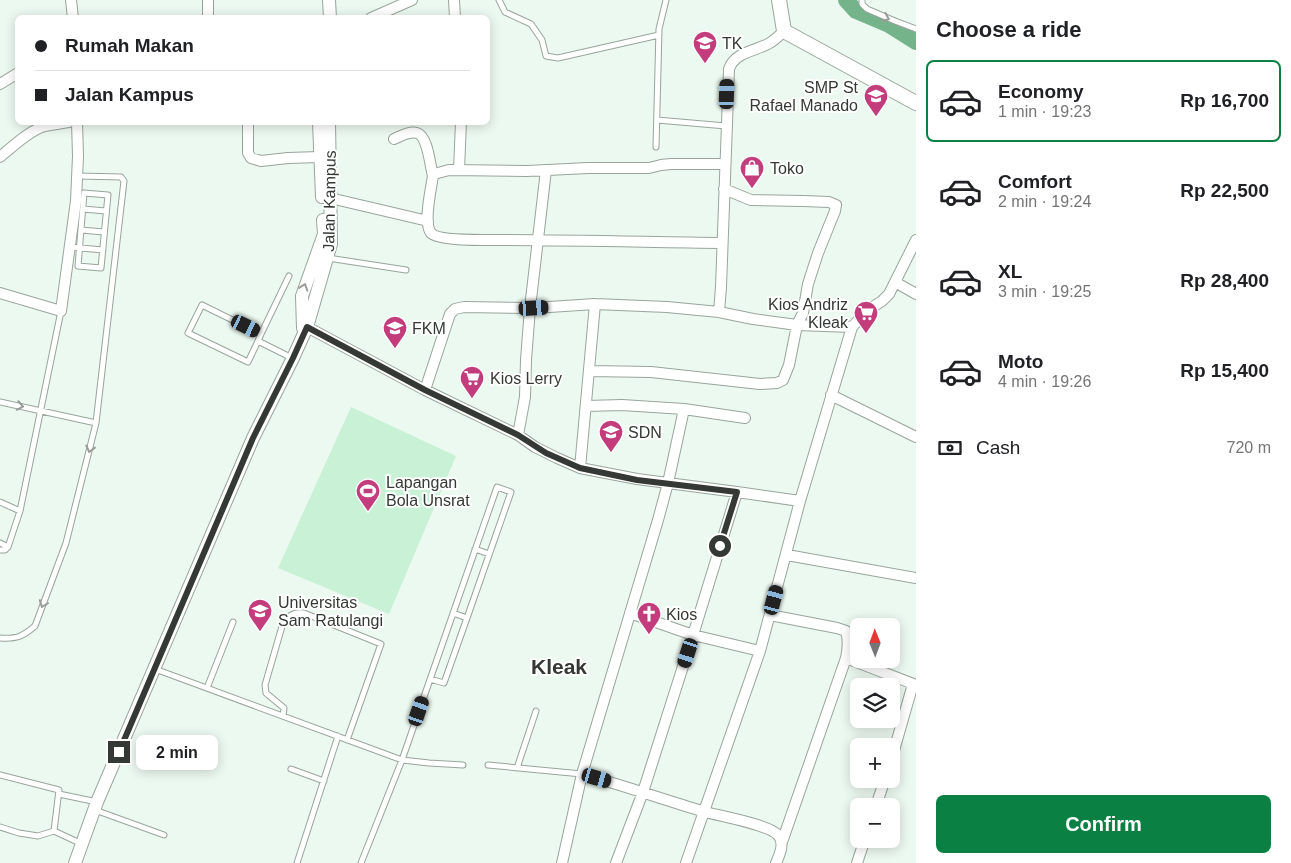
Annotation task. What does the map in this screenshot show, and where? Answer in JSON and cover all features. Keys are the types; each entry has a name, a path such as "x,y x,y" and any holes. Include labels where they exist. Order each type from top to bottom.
{"main road":[{"path":"779,0 784,31 916,103"}],"street":[{"path":"71,0 73,15"},
{"path":"208,0 208,15"},
{"path":"329,0 330,15"},
{"path":"378,15 412,0"},
{"path":"454,0 455,15"},
{"path":"719,312 730,64 742,55 770,43 784,31"},
{"path":"0,84 15,75"},
{"path":"0,157 35,130 50,125"},
{"path":"0,293 61,312 75,248 78,176 77,125"},
{"path":"248,125 248,153 251,158 261,161 320,157"},
{"name":"Jalan Kampus","path":"305,331 302,296 324,234 319,125"},
{"name":"Jalan Kampus","path":"75,863 96,806 253,438 305,331 331,244 329,125"},
{"path":"459,170 461,125"},
{"path":"394,139 410,133 416,133 422,135 426,143 433,176 428,221 432,234 461,240 722,243"},
{"path":"433,176 437,172 449,170 527,171 725,164"},
{"path":"518,435 526,397 526,360 530,308 546,170"},
{"path":"589,371 652,372 760,384 777,383 783,380 789,364 797,325 803,313 808,284 836,205 829,202 750,200 724,189"},
{"path":"330,198 428,221"},
{"path":"686,863 760,651 800,501 852,328 868,310 889,294 916,240"},
{"path":"895,282 916,294"},
{"path":"425,390 452,311 456,309 530,308 595,304 719,312 797,325 852,328"},
{"path":"580,468 595,304"},
{"path":"305,331 518,435 542,451 580,468 637,480 800,501"},
{"path":"831,395 916,437"},
{"path":"586,406 622,405 684,409 745,418"},
{"path":"562,863 582,774 668,483 684,409"},
{"path":"616,863 643,792 737,492"},
{"path":"787,555 916,578"},
{"path":"630,613 693,635 760,651"},
{"path":"770,614 837,628 846,631 848,637 846,658 776,863"},
{"path":"846,658 914,684 898,738"},
{"path":"582,774 704,812 767,829 780,836 782,842"},
{"path":"857,863 862,848"}],"lane":[{"path":"499,0 505,12 531,24 542,40 546,56 558,58 659,35"},
{"path":"656,147 659,35 666,0"},
{"path":"862,0 862,4 866,9 916,29"},
{"path":"657,120 726,126"},
{"path":"0,638 11,639 25,635 35,626 66,543 96,423 124,181 122,177 78,176"},
{"path":"84,193 108,195 101,268 78,266 75,248 81,230 84,193"},
{"path":"83,209 106,211"},
{"path":"81,230 104,232"},
{"path":"75,248 103,250"},
{"path":"328,258 406,270"},
{"path":"261,334 202,305 188,333 248,362 290,276"},
{"path":"0,550 5,550 8,547 20,511 61,312"},
{"path":"258,341 293,358"},
{"path":"0,402 96,423"},
{"path":"361,863 402,760 430,679 453,613 475,549 497,487 510,492 444,683 430,679"},
{"path":"0,502 20,511"},
{"path":"0,543 8,547"},
{"path":"475,549 489,554"},
{"path":"283,716 284,708 266,693 265,685 283,623 288,616 294,613 304,613 381,644 347,740"},
{"path":"453,613 467,618"},
{"path":"207,688 232,622"},
{"path":"154,669 402,760 463,765"},
{"path":"518,768 536,711"},
{"path":"297,863 338,736"},
{"path":"488,765 582,774"},
{"path":"291,769 324,781"},
{"path":"0,775 59,790 54,831"},
{"path":"59,794 96,806 164,835"},
{"path":"0,828 19,834 38,836 54,831 82,844"}],"green space":[{"name":"Lapangan Bola Unsrat","path":"351,407 456,456 389,614 278,568"}],"waterway":[{"path":"846,0 856,11 889,25 916,42"}],"place":[{"name":"TK","path":"705,64"},
{"name":"SMP St Rafael Manado","path":"876,117"},
{"name":"Toko","path":"752,189"},
{"name":"Kios Andriz Kleak","path":"866,334"},
{"name":"FKM","path":"395,349"},
{"name":"Kios Lerry","path":"472,399"},
{"name":"SDN","path":"611,453"},
{"name":"Lapangan Bola Unsrat","path":"368,512"},
{"name":"Universitas Sam Ratulangi","path":"260,632"},
{"name":"Kios","path":"649,635"}],"district":[{"name":"Kleak","path":"559,667"}],"route":[{"path":"119,752 253,438 307,327 425,390 518,435 546,453 580,468 637,480 737,492 720,546"}]}
